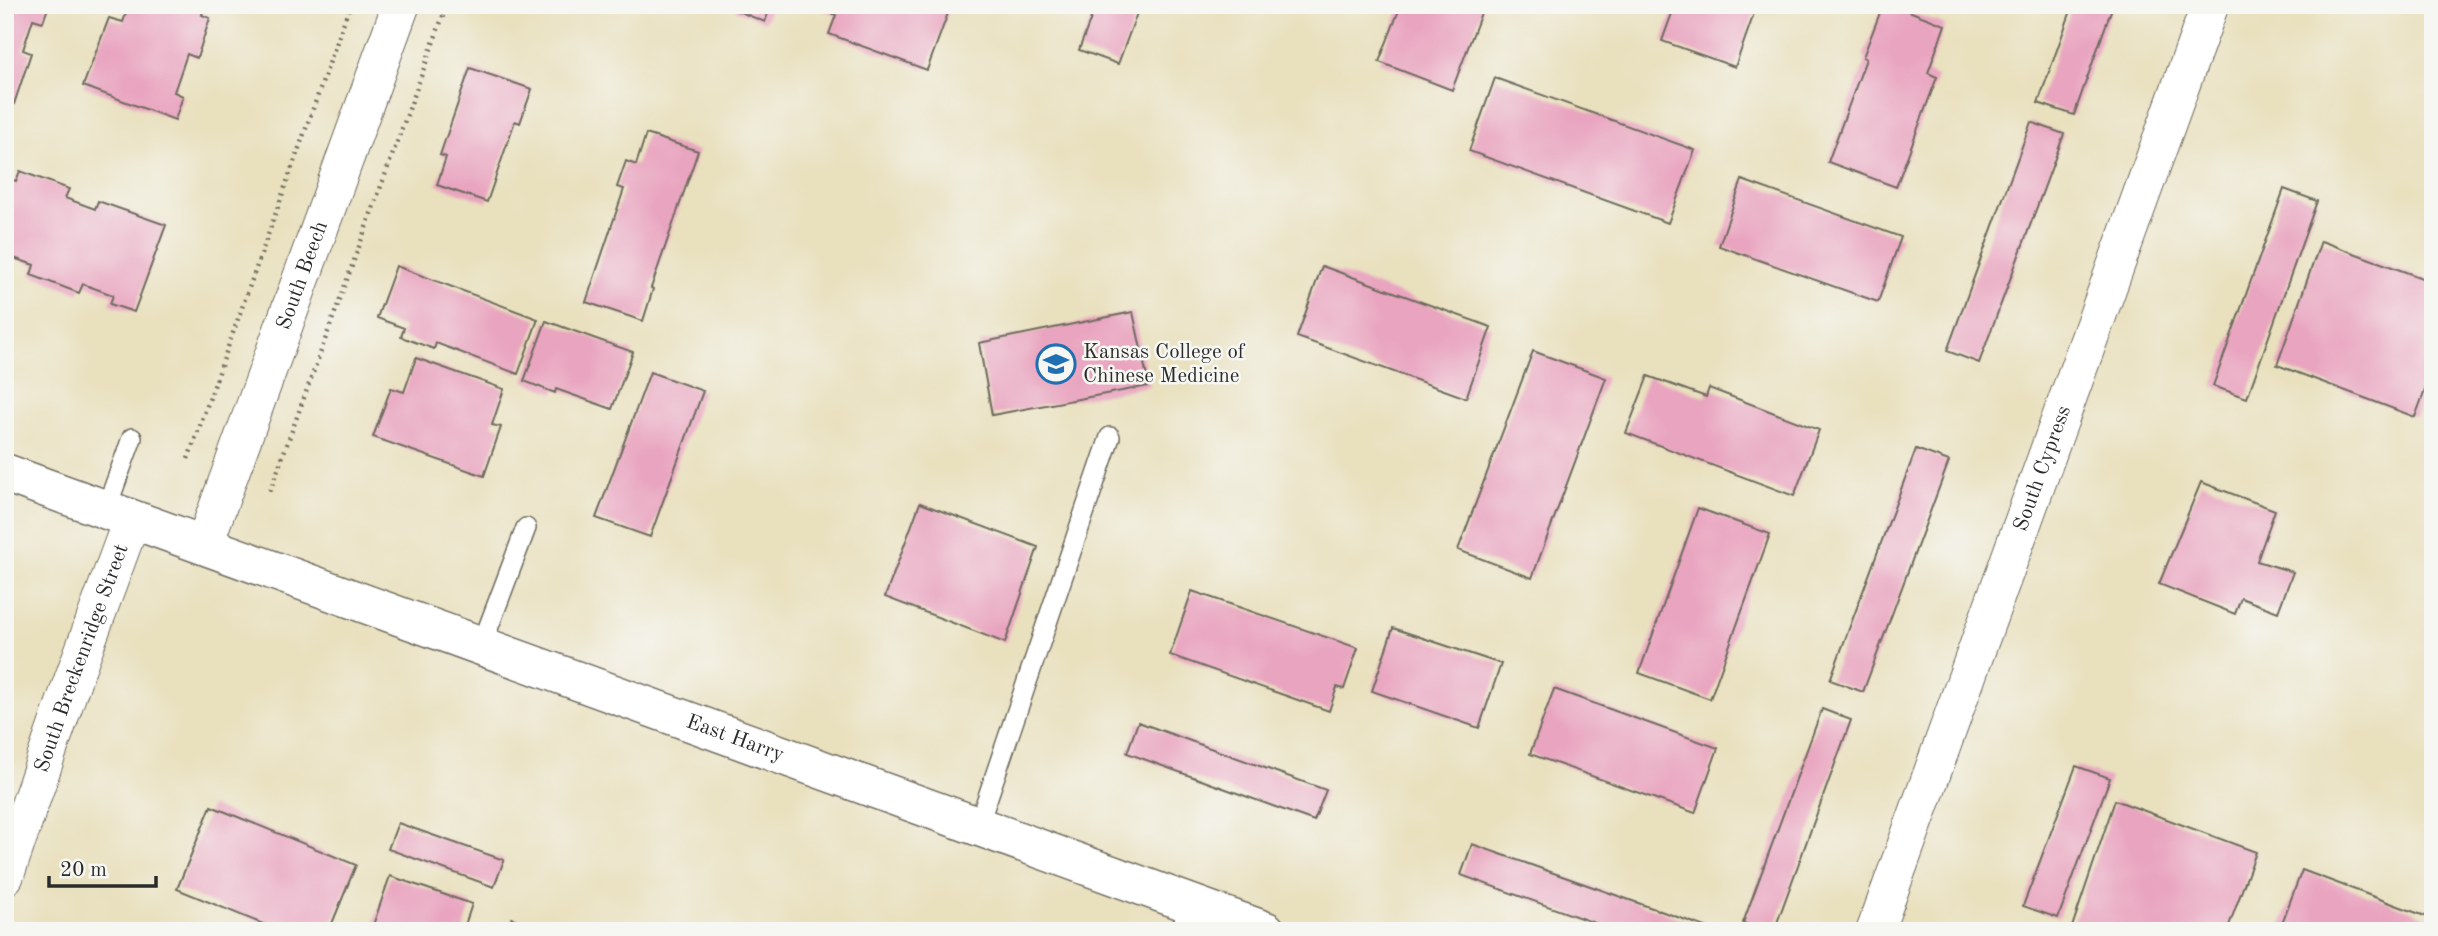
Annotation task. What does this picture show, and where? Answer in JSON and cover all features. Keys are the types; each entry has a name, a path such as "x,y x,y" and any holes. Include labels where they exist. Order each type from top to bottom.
{"main road":[{"name":"East Harry","path":"5,473 978,826 1185,917 1266,931"}],"street":[{"name":"South Beech","path":"204,545 401,5"},
{"name":"South Cypress","path":"1875,931 2210,5"},
{"name":"South Breckenridge Street","path":"5,876 73,679 119,514"}],"lane":[{"path":"978,826 1110,437"},
{"path":"119,514 132,438"},
{"path":"481,647 526,528"}],"path":[{"path":"188,459 351,5"},
{"path":"270,491 447,5"}],"building":[{"path":"5,5 49,5 43,22 33,19 23,50 31,53 14,104 5,101"},
{"path":"129,5 205,5 202,15 210,18 197,58 187,54 174,92 183,96 175,120 83,86 109,18 123,22"},
{"path":"737,5 771,5 765,22 735,10"},
{"path":"823,5 951,5 927,70 829,34 836,15 822,10"},
{"path":"1096,5 1140,5 1118,64 1079,50"},
{"path":"1401,5 1484,5 1452,90 1379,62"},
{"path":"1675,5 1757,5 1735,67 1662,41"},
{"path":"1883,5 1893,5 1945,25 1928,73 1937,77 1896,187 1828,162"},
{"path":"2073,5 2113,5 2074,115 2038,103"},
{"path":"470,68 532,89 520,123 515,121 487,202 437,185 446,157 440,155"},
{"path":"1495,78 1695,150 1668,223 1469,151"},
{"path":"2031,122 2064,134 1979,363 1947,351"},
{"path":"646,134 698,151 651,288 653,289 643,321 586,302 624,189 617,187 626,161 636,165"},
{"path":"20,171 69,189 65,198 95,209 98,201 166,225 134,312 110,304 113,295 83,284 79,293 31,275 34,265 5,255 5,177 16,181"},
{"path":"1742,180 1901,237 1878,302 1719,246"},
{"path":"2284,189 2317,201 2247,398 2213,386"},
{"path":"2321,241 2433,282 2433,369 2415,417 2277,365"},
{"path":"396,266 538,319 518,374 436,343 434,349 401,337 404,328 377,318"},
{"path":"1322,266 1491,327 1466,398 1297,337"},
{"path":"1133,312 1149,386 992,415 979,343"},
{"path":"546,321 633,352 612,409 524,381"},
{"path":"1533,351 1606,378 1532,578 1458,550"},
{"path":"416,358 504,389 492,425 501,427 484,476 373,437 391,388 404,392"},
{"path":"650,372 703,391 650,537 596,518"},
{"path":"1648,376 1706,397 1709,388 1819,430 1794,496 1626,433"},
{"path":"1916,449 1949,461 1863,692 1830,680"},
{"path":"2201,482 2275,510 2257,561 2293,572 2278,612 2241,598 2235,614 2159,584"},
{"path":"920,503 1038,547 1005,643 885,597"},
{"path":"1698,508 1770,534 1710,699 1639,673"},
{"path":"1192,591 1358,648 1344,689 1337,687 1329,711 1170,655"},
{"path":"1393,628 1501,664 1479,728 1372,691"},
{"path":"1554,689 1718,748 1695,813 1530,754"},
{"path":"1822,709 1851,720 1774,931 1765,931 1743,923"},
{"path":"1138,722 1326,790 1314,821 1127,753"},
{"path":"2076,766 2110,778 2058,918 2023,906"},
{"path":"2115,800 2256,852 2227,931 2071,930"},
{"path":"211,806 356,865 329,931 280,931 177,889"},
{"path":"398,823 504,860 494,887 388,849"},
{"path":"1472,844 1714,931 1617,931 1461,875"},
{"path":"2302,870 2433,919 2433,931 2279,931"},
{"path":"390,876 472,904 463,931 371,931"},
{"path":"512,918 544,931 507,931"}],"place":[{"name":"Kansas College of Chinese Medicine","path":"1056,364"}]}
